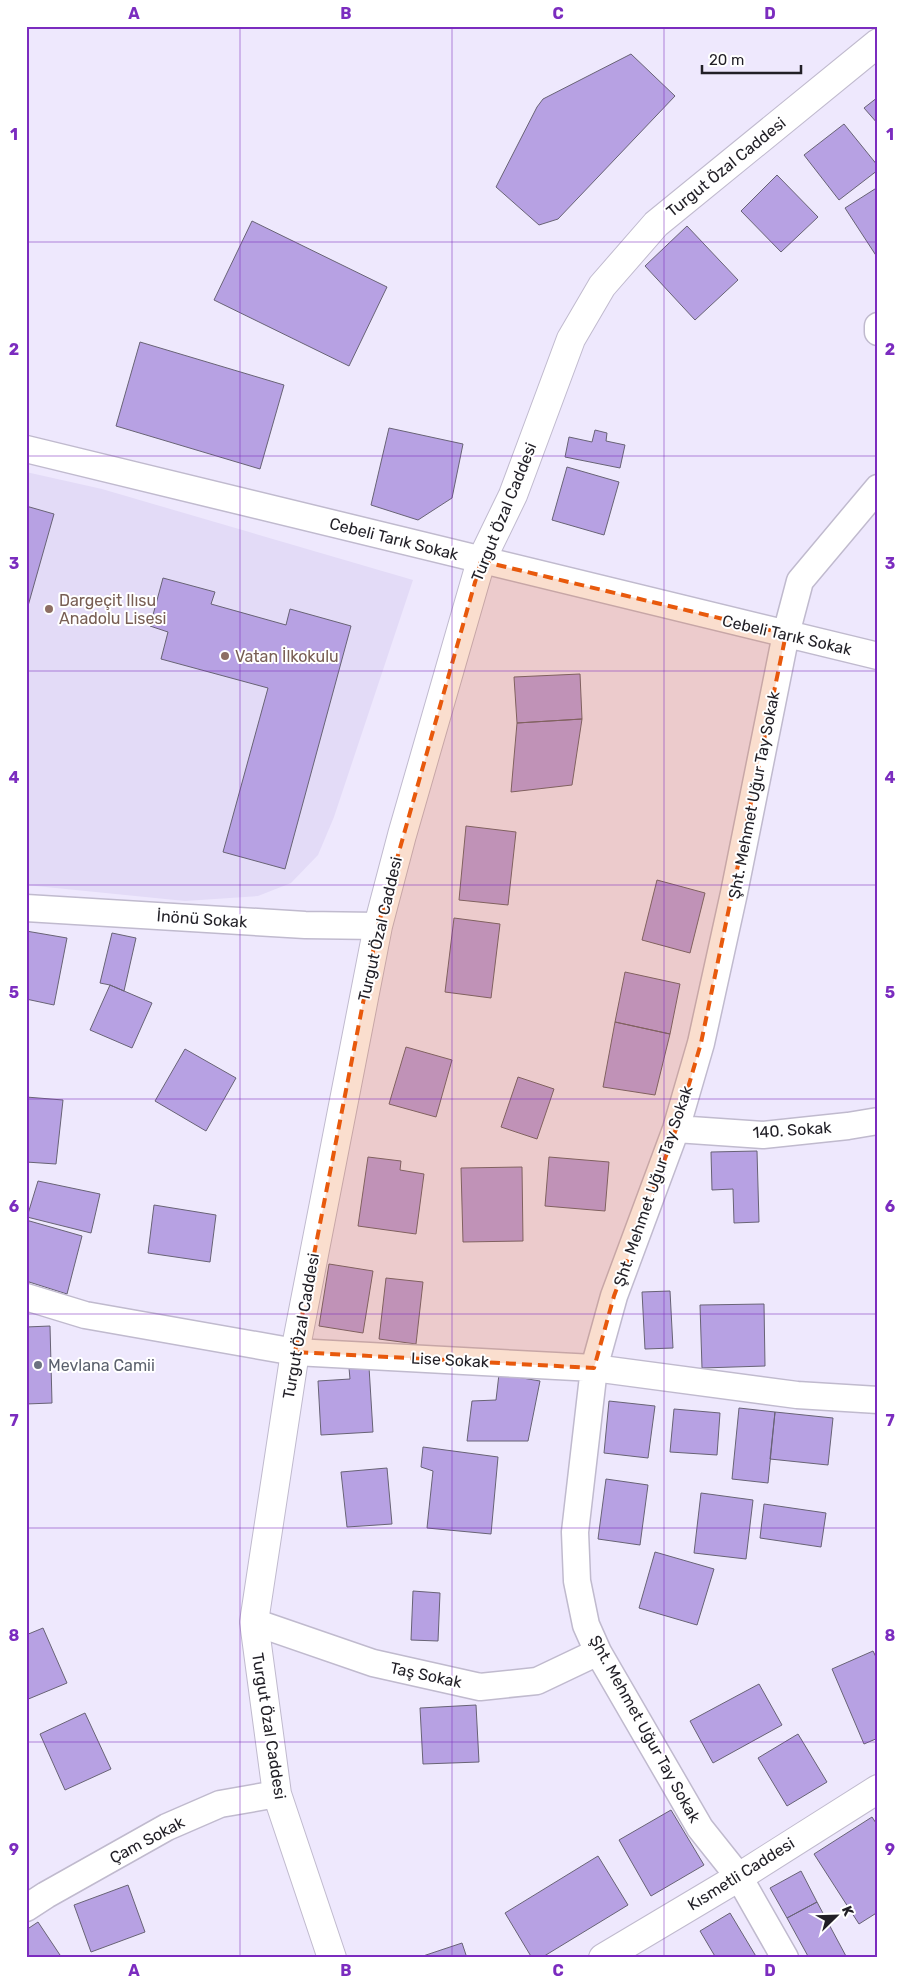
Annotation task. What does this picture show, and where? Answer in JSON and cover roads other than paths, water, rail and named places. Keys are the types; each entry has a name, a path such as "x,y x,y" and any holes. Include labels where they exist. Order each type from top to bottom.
{"street":[{"name":"Turgut Özal Caddesi","path":"332,1958 277,1794 254,1622 295,1352 378,926 480,561 513,495 571,339 602,286 656,224 878,43"},
{"path":"878,326 878,332"},
{"name":"Cebeli Tarık Sokak","path":"26,449 480,561 878,656"},
{"name":"Şht. Mehmet Uğur Tay Sokak","path":"785,1958 739,1877 700,1828 598,1652 586,1625 577,1581 575,1532 594,1368 614,1296 676,1129 701,1043 734,893 786,634 800,580 878,488"},
{"name":"İnönü Sokak","path":"26,908 305,925 378,926"},
{"name":"140. Sokak","path":"676,1129 763,1135 878,1121"},
{"name":"Lise Sokak","path":"26,1297 85,1315 295,1352 594,1368 797,1395 878,1400"},
{"name":"Taş Sokak","path":"254,1622 373,1663 480,1687 537,1681 598,1652"},
{"name":"Kısmetli Caddesi","path":"603,1958 739,1877 878,1789"},
{"name":"Çam Sokak","path":"26,1908 167,1827 220,1804 277,1794"}],"place":[{"name":"Dargeçit Ilısu Anadolu Lisesi","path":"49,609"},
{"name":"Vatan İlkokulu","path":"225,656"},
{"name":"Mevlana Camii","path":"38,1365"}]}
